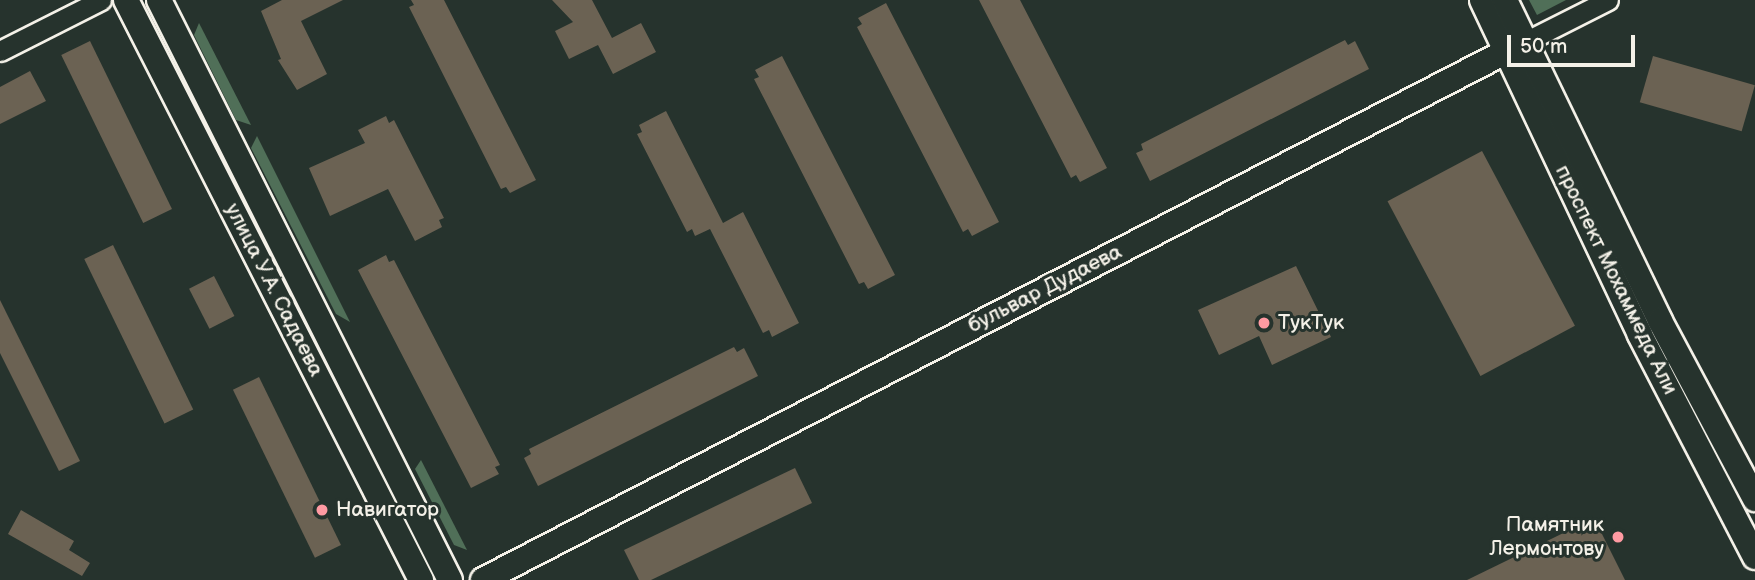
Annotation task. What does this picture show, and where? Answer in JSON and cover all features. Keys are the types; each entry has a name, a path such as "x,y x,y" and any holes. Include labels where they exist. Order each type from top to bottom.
{"main road":[{"name":"улица У.А. Садаева","path":"127,0 421,580"},
{"name":"улица У.А. Садаева","path":"159,0 446,564 450,580"},
{"name":"проспект Мохаммеда Али","path":"1482,0 1516,46 1755,499"},
{"name":"проспект Мохаммеда Али","path":"1504,0 1516,46 1640,335 1755,557"},
{"name":"бульвар Дудаева","path":"483,580 1516,46"}],"street":[{"path":"0,51 101,0"},
{"name":"бульвар Дудаева","path":"1516,46 1608,0"}],"green space":[{"path":"1529,0 1566,0 1537,15"},
{"path":"199,23 251,125 236,120 194,35"},
{"path":"257,136 350,322 336,314 251,148"},
{"path":"421,460 467,550 454,545 415,469"}],"building":[{"path":"282,0 343,0 301,21 327,74 297,90 278,60 281,59 261,11"},
{"path":"411,0 444,0 536,180 510,193 506,187 501,189 409,7 414,5"},
{"path":"552,0 592,0 612,38 641,23 656,52 613,74 598,45 569,59 555,31 573,22"},
{"path":"979,0 1020,0 1107,168 1080,182 1076,175 1071,178"},
{"path":"886,3 999,222 972,236 968,229 963,232 857,27 862,24 858,18"},
{"path":"1345,40 1348,45 1355,41 1369,69 1150,181 1136,153 1143,150 1141,144"},
{"path":"90,41 172,209 143,223 61,55"},
{"path":"782,56 895,275 868,289 864,282 859,284 754,79 759,77 755,70"},
{"path":"1653,56 1755,85 1742,131 1640,102"},
{"path":"30,71 46,101 0,124 0,87"},
{"path":"666,111 723,223 743,212 799,323 772,337 769,330 763,333 710,229 695,236 692,229 687,232 637,134 642,132 639,125"},
{"path":"386,116 389,123 394,120 444,218 439,220 442,227 415,241 388,189 330,216 309,168 365,143 358,130"},
{"path":"1482,151 1575,326 1480,376 1388,201"},
{"path":"113,245 193,409 164,424 84,259"},
{"path":"386,255 389,262 394,260 500,465 495,467 499,474 471,488 358,270"},
{"name":"ТукТук","path":"1296,266 1331,337 1272,365 1259,336 1219,355 1198,310"},
{"path":"214,276 234,316 209,329 189,289"},
{"path":"0,300 80,461 59,471 0,353"},
{"path":"734,347 737,352 744,348 758,376 538,486 524,458 531,454 529,449"},
{"path":"259,377 341,545 315,558 233,390"},
{"path":"795,468 812,503 651,580 639,580 624,550"},
{"path":"21,510 74,541 69,550 90,563 82,576 8,534"},
{"path":"1594,518 1625,580 1467,580"}],"place":[{"name":"ТукТук","path":"1264,323"},
{"name":"Навигатор","path":"322,510"},
{"name":"Памятник Лермонтову","path":"1618,537"}]}
